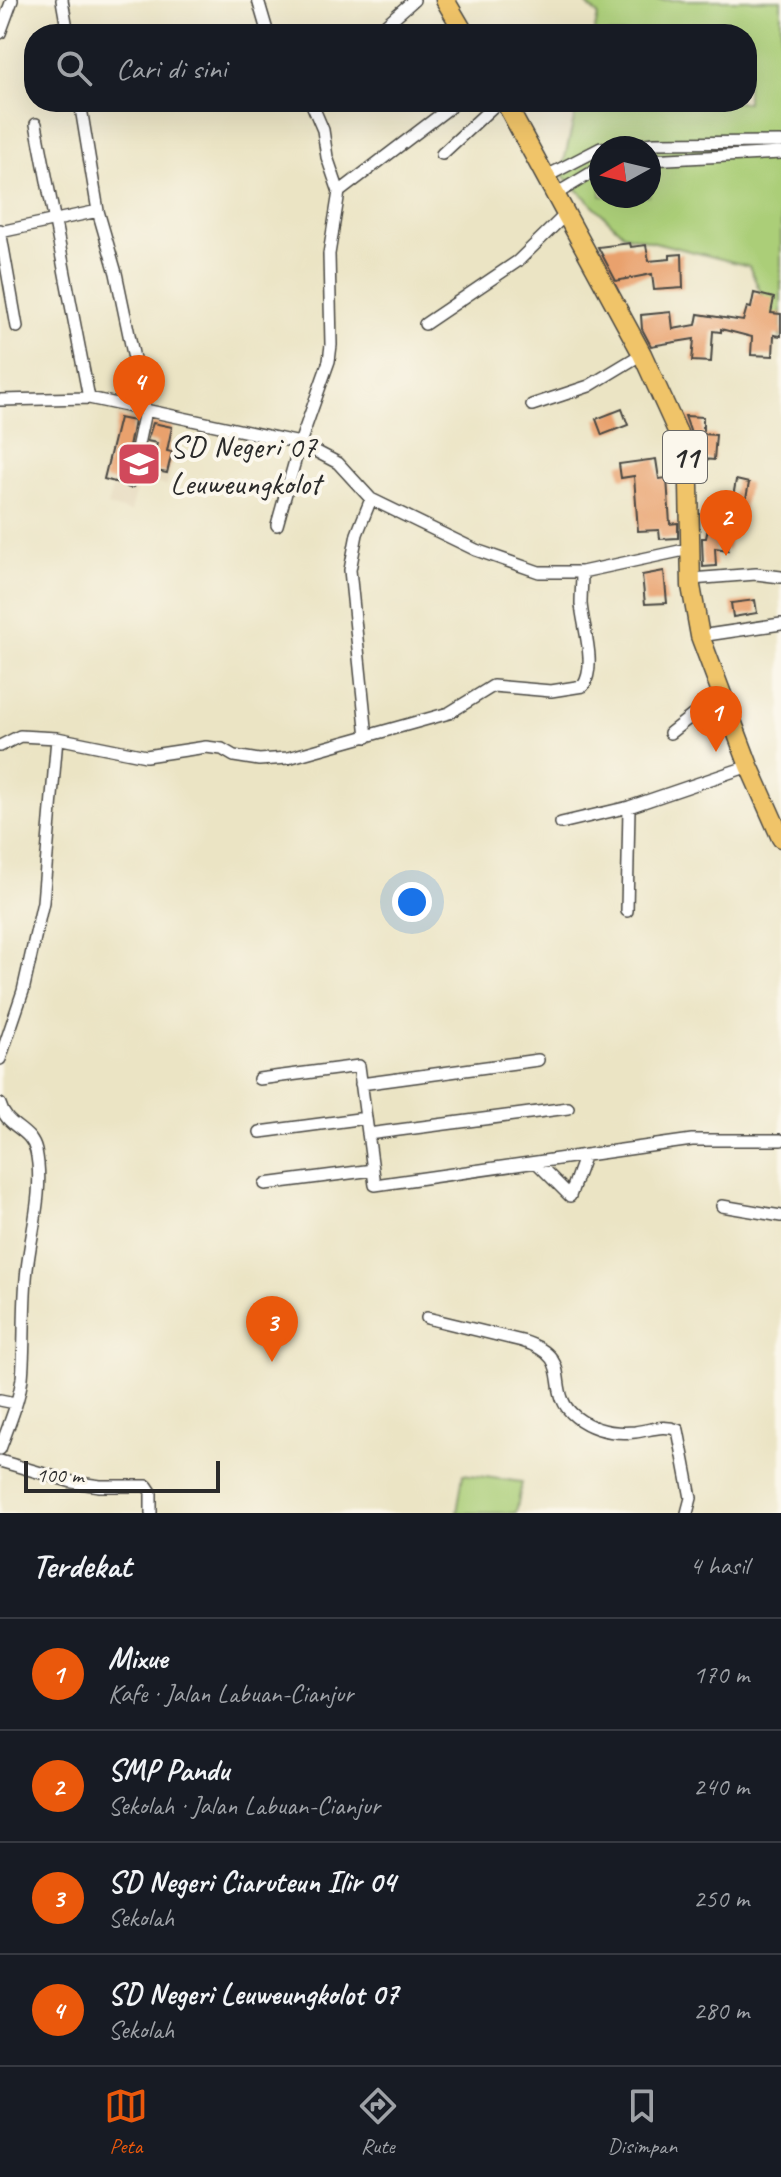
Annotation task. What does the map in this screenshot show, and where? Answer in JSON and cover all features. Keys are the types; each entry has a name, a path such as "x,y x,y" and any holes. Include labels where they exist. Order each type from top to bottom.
{"highway":[{"path":"445,0 459,24"},
{"name":"11","path":"511,112 642,354 683,444 689,485 691,579 700,636 749,766 781,838"}],"street":[{"path":"0,33 12,0"},
{"path":"62,0 66,24"},
{"path":"258,0 265,24"},
{"path":"386,24 414,0"},
{"path":"82,112 98,211 116,273 145,411 130,482"},
{"path":"277,525 300,443 329,361 329,254 339,192 315,112"},
{"path":"339,192 444,112"},
{"path":"442,154 487,112"},
{"path":"36,124 89,398"},
{"path":"661,143 781,142"},
{"path":"661,159 781,153"},
{"path":"547,176 589,154"},
{"path":"556,194 589,174"},
{"path":"17,327 0,231 98,211"},
{"path":"425,324 518,261 566,214"},
{"path":"532,405 589,386 642,354"},
{"path":"0,400 89,398 300,443 338,463 371,499 476,550 539,572 582,572 689,549"},
{"path":"367,737 350,570 357,534 371,499"},
{"path":"0,746 20,736 57,738 146,756 206,747 259,760 288,758 449,713 493,686 551,691 583,686 587,679 589,649 581,604 582,572"},
{"path":"691,579 756,574 781,577"},
{"path":"700,636 781,624"},
{"path":"670,733 721,693"},
{"path":"0,1059 23,991 43,902 57,738"},
{"path":"561,823 629,807 749,766"},
{"path":"627,911 629,807"},
{"path":"361,1084 538,1060"},
{"path":"259,1079 359,1066 375,1185 692,1140 781,1140"},
{"path":"0,1104 9,1123 25,1132 35,1145 39,1163 38,1194 26,1278 22,1378 0,1449"},
{"path":"368,1134 568,1108"},
{"path":"260,1132 366,1118"},
{"path":"537,1163 570,1196 584,1157"},
{"path":"265,1184 373,1170"},
{"path":"722,1206 781,1216"},
{"path":"427,1318 535,1345 550,1354 567,1409 586,1423 612,1432 633,1432 667,1425 678,1430 691,1498 687,1513"},
{"path":"0,1400 15,1403"},
{"path":"0,1461 72,1482 100,1486 147,1486 151,1492 151,1513"}],"shaded area":[{"name":"SD Negeri 07 Leuweungkolot","path":"118,413 174,427 169,446 176,448 167,486 139,479 131,512 108,506 112,487 100,484"}],"green space":[{"path":"582,0 781,0 781,339 749,266 623,234 596,208 661,208 661,136 589,136 589,201 561,174 576,112 757,112 757,24 596,24 598,15"},
{"path":"463,1474 522,1482 516,1513 457,1513"}],"building":[{"path":"630,243 631,247 646,245 649,261 670,259 670,255 682,254 683,288 654,290 652,274 616,281 598,247"},
{"path":"754,293 774,298 771,313 781,314 781,336 774,335 773,356 751,355 752,337 721,329 721,332 713,331 711,362 692,361 694,339 651,346 642,329 641,315 671,312 673,329 696,325 698,314 743,321 747,307 751,308"},
{"path":"622,409 628,425 602,435 596,419"},
{"path":"685,416 703,417 703,434 716,435 714,460 703,459 704,448 696,448"},
{"path":"119,418 134,421 122,484 104,479"},
{"path":"153,423 172,427 167,451 172,452 167,473 151,470 157,443 147,441"},
{"path":"656,459 659,479 667,478 670,524 678,523 678,538 660,539 659,530 638,531 634,476 621,478 619,464"},
{"path":"736,480 749,483 740,529 731,528 728,550 715,548 716,566 703,567 702,538 706,538 713,505 731,508"},
{"path":"664,571 667,603 645,604 642,575"},
{"path":"755,600 757,613 733,617 731,603"}],"place":[{"name":"SD Negeri Leuweungkolot 07","path":"139,421"},
{"name":"SD Negeri 07 Leuweungkolot","path":"139,464"},
{"name":"SMP Pandu","path":"726,556"},
{"name":"Mixue","path":"716,752"},
{"name":"SD Negeri Ciaruteun Ilir 04","path":"272,1362"}]}
